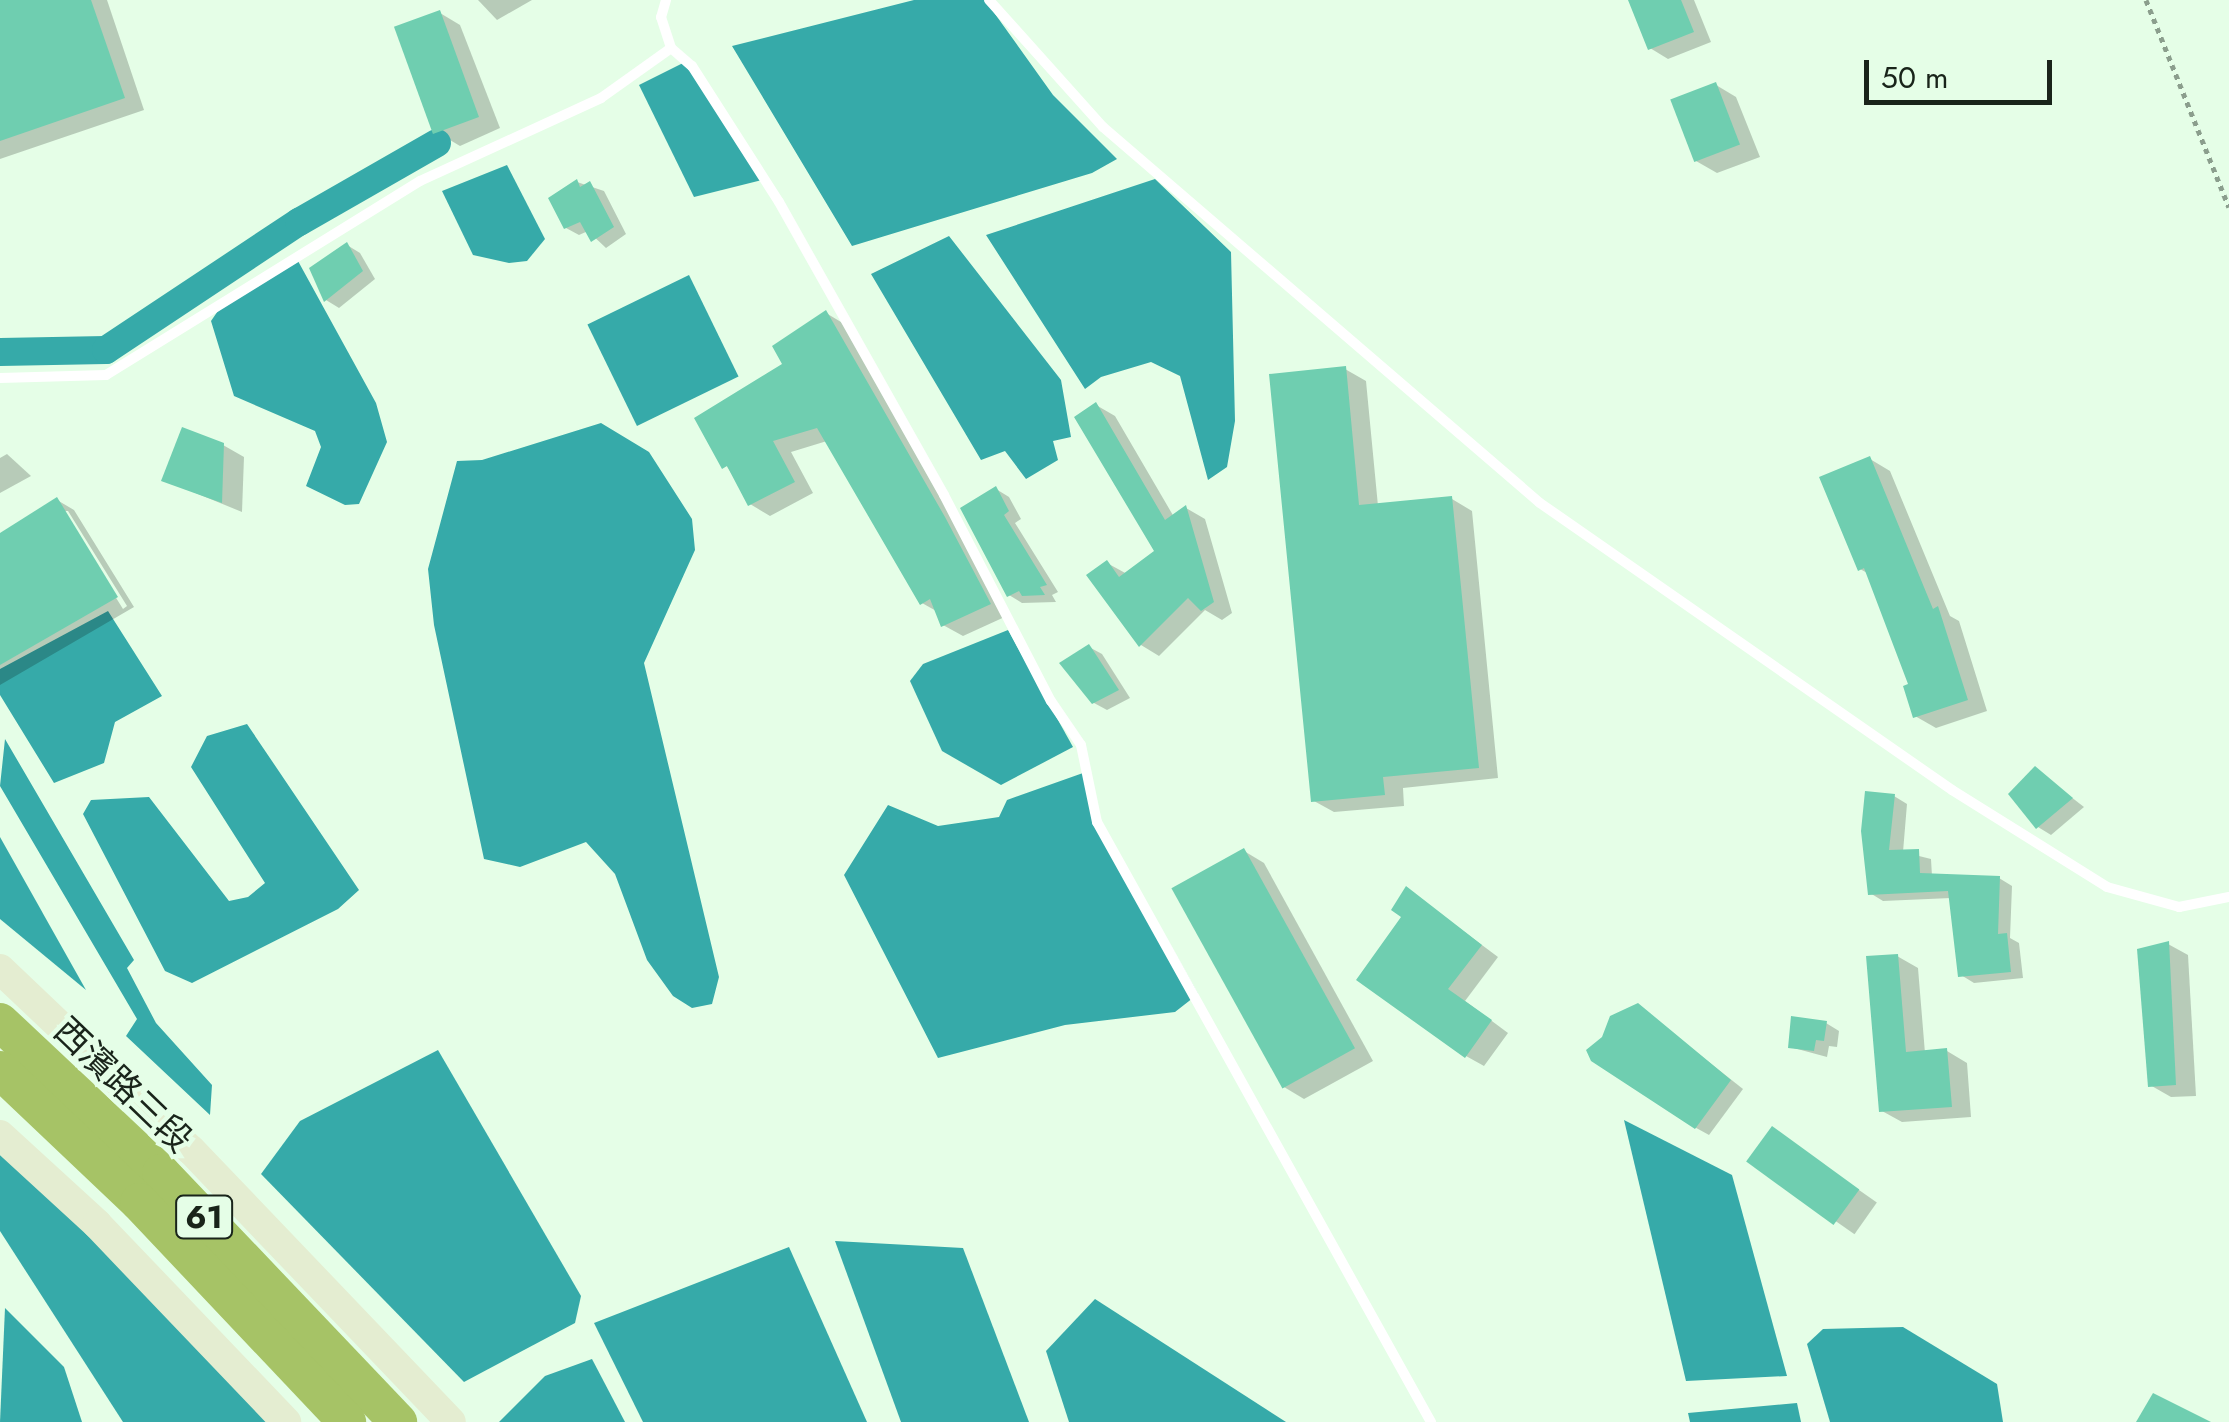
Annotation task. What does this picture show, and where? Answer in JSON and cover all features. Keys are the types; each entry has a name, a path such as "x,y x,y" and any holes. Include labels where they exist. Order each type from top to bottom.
{"highway":[{"name":"61","path":"0,1022 161,1173 398,1422"},
{"name":"61","path":"0,1070 139,1202 347,1422"}],"street":[{"name":"西濱路三段","path":"0,969 191,1150 450,1422"},
{"path":"0,1135 97,1224 286,1422"}],"lane":[{"path":"666,0 661,17 671,48 692,66 778,202 944,495 1051,701 1081,745 1096,822 1431,1422"},
{"path":"989,0 1104,127 1540,503 1952,790 2107,887 2179,907 2229,896"},
{"path":"0,378 106,375 157,350 420,181 601,98 671,48"}],"path":[{"path":"2146,0 2229,207"}],"water":[{"path":"914,0 985,0 1053,95 1117,159 1092,173 852,246 732,46"},
{"path":"687,61 762,180 694,197 639,85"},
{"path":"507,165 545,239 527,261 509,263 473,255 442,191"},
{"path":"1155,179 1231,252 1235,421 1227,467 1208,480 1180,376 1151,362 1101,377 1085,389 986,235"},
{"path":"949,236 1061,380 1071,437 1053,441 1058,460 1026,479 1005,451 981,460 871,274"},
{"path":"298,261 376,403 387,442 359,504 345,505 306,486 321,447 315,431 234,396 211,321 222,305"},
{"path":"689,275 739,377 637,426 587,325"},
{"path":"601,423 649,452 692,519 695,550 644,663 719,977 712,1004 692,1008 673,996 647,960 615,874 586,842 520,867 484,859 434,625 428,569 457,461 482,460"},
{"path":"108,611 162,696 115,722 104,763 54,783 0,695 0,669"},
{"path":"1008,630 1073,747 1001,785 942,751 910,681 923,664"},
{"path":"247,724 359,890 338,909 192,983 165,971 83,814 91,800 149,797 229,901 248,897 265,883 191,767 207,736"},
{"path":"5,739 134,960 127,968 156,1023 212,1085 210,1115 126,1036 137,1019 0,786"},
{"path":"1083,773 1091,804 1198,994 1175,1012 1065,1025 938,1058 844,875 888,805 938,826 999,817 1007,800"},
{"path":"0,837 86,990 0,919"},
{"path":"438,1050 581,1296 575,1323 464,1382 261,1174 300,1121"},
{"path":"1624,1120 1732,1175 1787,1376 1686,1381"},
{"path":"0,1132 271,1422 123,1422 0,1231"},
{"path":"835,1241 963,1248 1029,1422 901,1422"},
{"path":"789,1247 867,1422 643,1422 594,1323"},
{"path":"1095,1299 1286,1422 1069,1422 1046,1351"},
{"path":"5,1308 64,1367 82,1422 0,1422"},
{"path":"1903,1327 1997,1384 2003,1422 1830,1422 1807,1344 1823,1329"},
{"path":"592,1359 625,1422 499,1422 545,1376"},
{"path":"1797,1403 1801,1422 1690,1422 1688,1413"}],"building":[{"path":"0,0 91,0 125,98 0,141"},
{"path":"1628,0 1681,0 1694,32 1648,50"},
{"path":"440,10 479,117 433,134 394,27"},
{"path":"1716,82 1740,145 1694,162 1670,100"},
{"path":"577,179 580,187 590,181 614,227 591,242 580,222 564,229 548,198"},
{"path":"347,242 363,271 324,302 309,268"},
{"path":"826,310 991,604 941,627 930,599 920,605 817,428 773,441 795,482 748,506 727,466 722,469 694,418 782,364 772,346"},
{"path":"1346,366 1359,505 1452,496 1479,768 1383,777 1385,795 1311,802 1269,374"},
{"path":"1096,402 1165,520 1186,505 1214,602 1201,611 1188,598 1139,647 1086,575 1107,560 1119,577 1154,551 1074,417"},
{"path":"182,427 224,443 222,503 161,481"},
{"path":"1870,456 1933,609 1938,606 1968,700 1913,718 1903,686 1908,684 1864,568 1858,571 1819,477"},
{"path":"996,486 1009,511 1004,515 1047,585 1040,587 1045,595 1022,596 1019,591 1007,597 960,508"},
{"path":"57,497 118,597 0,665 0,533"},
{"path":"1089,644 1119,690 1092,704 1059,663"},
{"path":"2035,766 2073,798 2036,829 2008,794"},
{"path":"1865,791 1895,794 1889,850 1919,849 1920,873 2000,876 1998,934 2007,933 2011,972 1958,977 1948,891 1868,895 1861,831"},
{"path":"1244,848 1355,1048 1282,1089 1171,888"},
{"path":"1406,886 1482,945 1448,989 1492,1020 1465,1058 1356,980 1401,917 1391,910"},
{"path":"2169,941 2176,1085 2148,1087 2137,949"},
{"path":"1898,954 1906,1052 1947,1048 1952,1107 1879,1112 1866,956"},
{"path":"1638,1003 1731,1080 1695,1129 1591,1061 1586,1050 1602,1037 1610,1016"},
{"path":"1791,1016 1827,1021 1824,1041 1816,1040 1814,1051 1788,1048"},
{"path":"1772,1126 1859,1189 1834,1225 1746,1162"},
{"path":"2153,1393 2211,1422 2136,1422"}],"waterway":[{"path":"0,352 106,350 299,222 437,143"}]}
